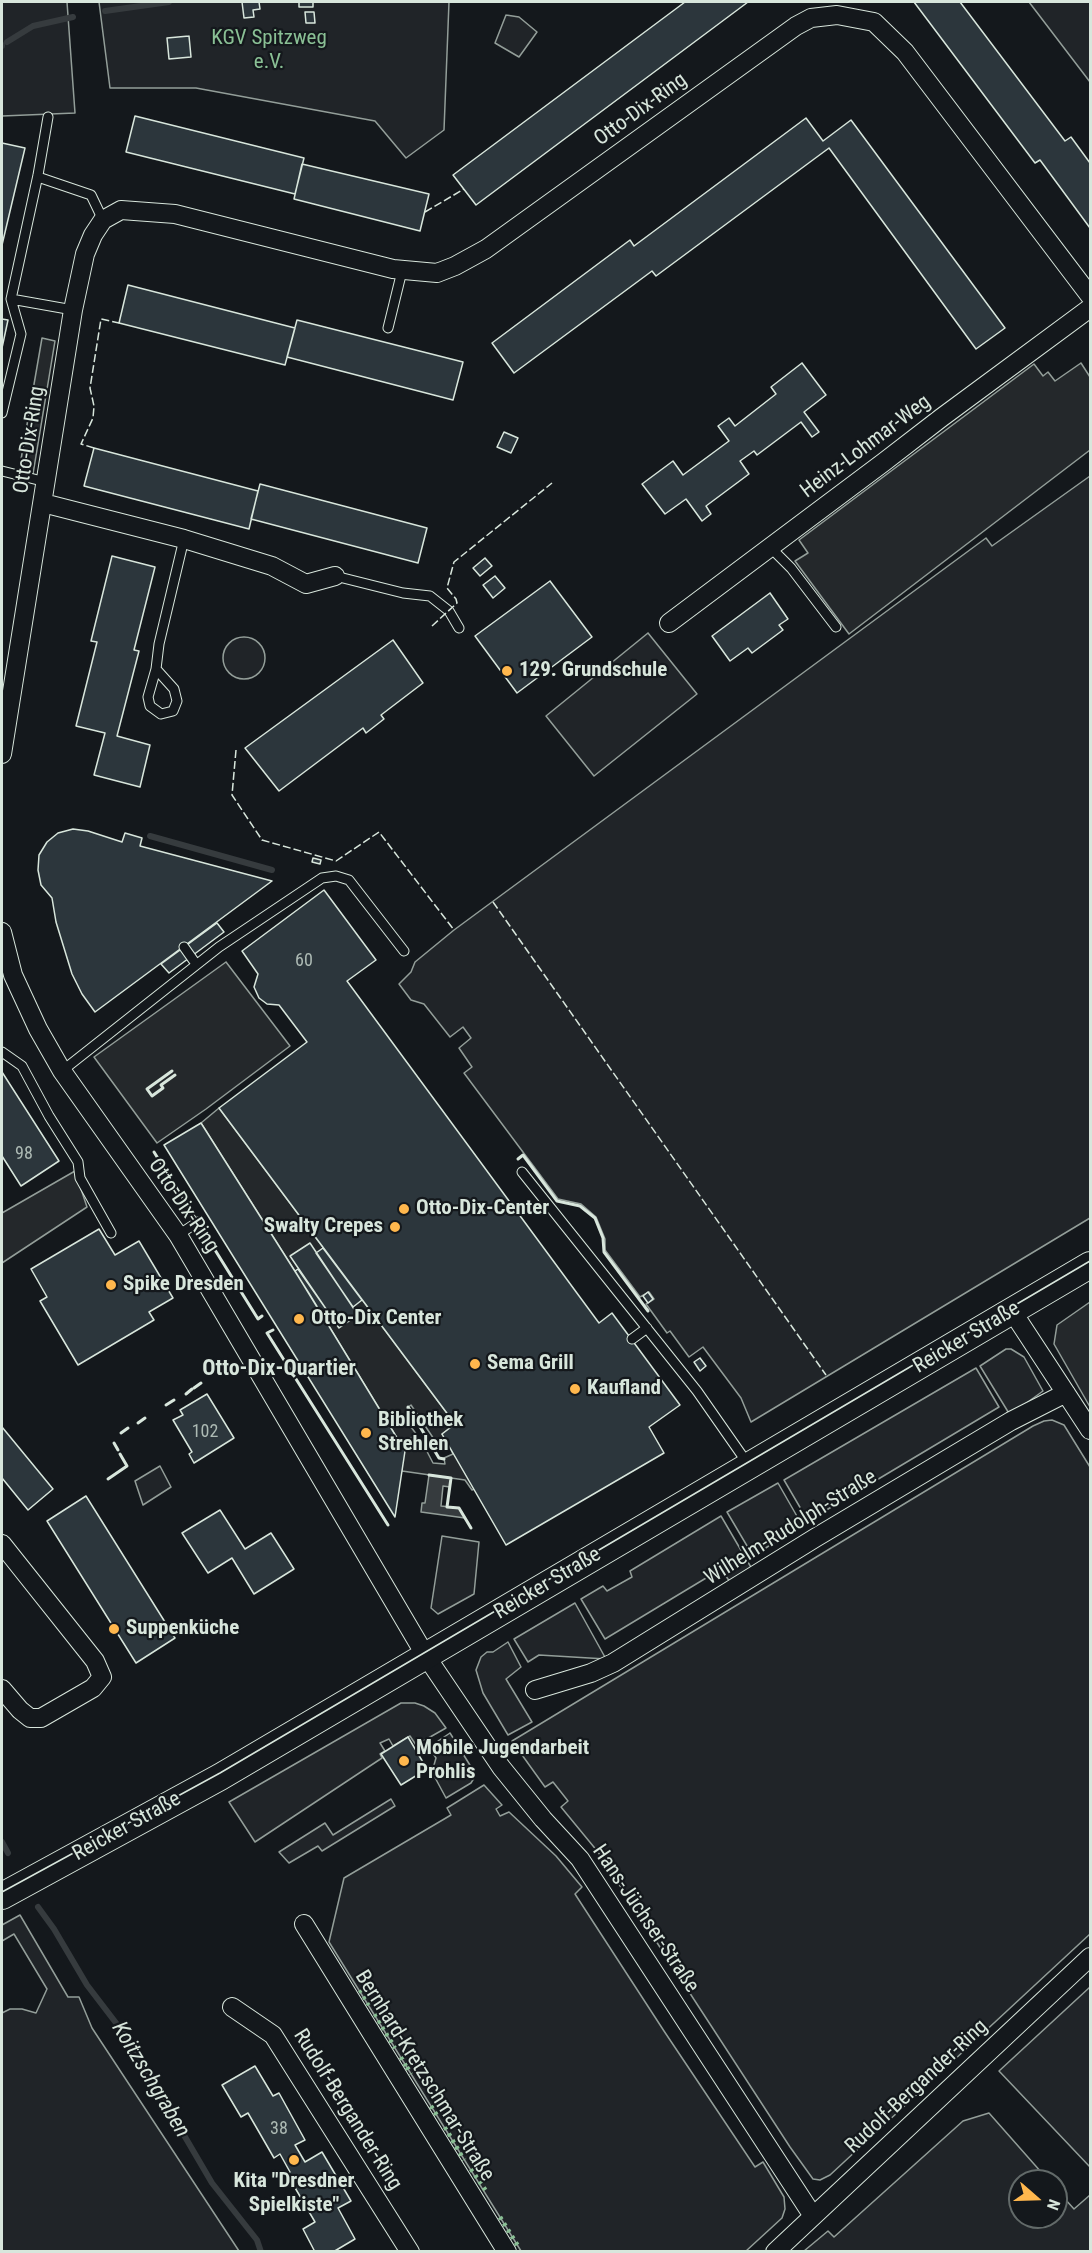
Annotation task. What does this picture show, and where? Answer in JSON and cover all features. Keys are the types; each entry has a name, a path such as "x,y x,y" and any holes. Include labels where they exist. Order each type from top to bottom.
{"street":[{"name":"Otto-Dix-Ring","path":"2,754 7,692 43,503 73,310 86,254 93,235 103,220 121,210 175,214 402,271 437,273 486,249 796,26 811,18 837,15 874,22 904,52 1090,296"},
{"name":"Heinz-Lohmar-Weg","path":"669,623 1090,308"},
{"path":"43,503 184,538 272,566 306,584 335,576"},
{"name":"Otto-Dix-Ring","path":"2,932 13,975 38,1029 62,1071 178,1235 427,1656"},
{"name":"Reicker Straße","path":"2,1896 220,1777 1090,1265"},
{"path":"1012,1311 1090,1430"},
{"name":"Wilhelm-Rudolph-Straße","path":"535,1690 591,1673 613,1663 815,1538 1011,1421 1066,1393"},
{"path":"2,1544 95,1661 102,1677 93,1688 41,1718 30,1718 2,1689"},
{"name":"Hans-Jüchser-Straße","path":"427,1656 501,1767 543,1819 580,1859 813,2216"},
{"name":"Bernhard-Kretzschmar-Straße","path":"304,1924 507,2252"},
{"name":"Rudolf-Bergander-Ring","path":"775,2252 1090,1956"},
{"name":"Rudolf-Bergander-Ring","path":"232,2007 273,2035 410,2252"}],"lane":[{"name":"Otto-Dix-Ring","path":"2,412 21,334 11,299 38,177 48,117"},
{"path":"38,177 91,195 103,220"},
{"path":"388,328 402,271"},
{"path":"11,299 73,310"},
{"path":"2,471 46,482"},
{"path":"156,669 174,689 177,701 173,711 161,714 150,706 148,697 184,538"},
{"path":"770,547 791,568 836,627"},
{"path":"335,576 403,593 430,596 449,611 459,628"},
{"path":"62,1071 196,964 322,878 336,876 350,880 404,951"},
{"path":"184,947 196,964"},
{"path":"2,1052 22,1066 49,1116 78,1162 80,1178 111,1233"},
{"path":"522,1172 697,1391 750,1466"},
{"path":"178,1235 198,1222"},
{"path":"632,1339 647,1328"}],"green space":[{"path":"2,2 67,2 75,113 2,116"},
{"name":"KGV Spitzweg e.V.","path":"99,2 449,2 444,130 406,158 375,121 196,88 110,88"},
{"path":"1029,2 1090,2 1090,82"},
{"path":"506,15 519,17 537,32 519,57 495,43"},
{"path":"1090,476 1090,1218 751,1422 741,1398 703,1347 689,1357 670,1331 667,1333 646,1304 654,1299 649,1292 640,1297 605,1250 605,1239 596,1217 581,1204 558,1199 464,1073 472,1067 459,1048 471,1038 463,1027 450,1037 424,1004 411,1000 399,984 411,972 415,962 454,930 986,538 992,546"},
{"path":"648,633 697,694 594,776 546,716"},
{"path":"244,637 252,638 259,643 264,650 264,666 259,673 252,678 244,679 236,678 229,673 224,666 223,658 224,650 229,643 236,638"},
{"path":"1006,1349 1011,1349 1024,1357 1043,1391 1010,1415 980,1366"},
{"path":"976,1368 999,1407 808,1521 784,1480"},
{"path":"1052,1420 1064,1425 1090,1467 1090,1934 830,2175 820,2180 813,2179 598,1852 561,1807 568,1801 553,1782 545,1787 512,1741 1033,1426"},
{"path":"160,1466 171,1487 143,1505 135,1481"},
{"path":"778,1483 802,1525 753,1556 727,1512"},
{"path":"721,1516 752,1569 730,1582 721,1569 605,1639 581,1599 603,1586 607,1591 632,1577 630,1571"},
{"path":"442,1536 479,1542 474,1594 438,1614 431,1608"},
{"path":"575,1603 606,1659 539,1655 528,1662 514,1639"},
{"path":"508,1642 521,1667 506,1679 532,1722 508,1735 483,1693 476,1670 481,1657"},
{"path":"401,1703 415,1703 424,1706 435,1713 446,1728 416,1745 410,1736 393,1746 389,1739 380,1743 385,1751 380,1754 382,1758 255,1842 229,1802"},
{"path":"450,1733 473,1770 474,1778 471,1783 446,1798 432,1772 436,1758 429,1747"},
{"path":"484,1785 502,1805 496,1809 500,1816 509,1812 556,1856 582,1887 575,1894 664,2031 755,2167 763,2162 784,2197 785,2209 782,2218 746,2251 521,2251 329,1942 344,1878 451,1815 447,1808"},
{"path":"391,1799 395,1806 322,1851 318,1846 289,1863 279,1852 325,1823 333,1835"},
{"path":"20,1915 68,1997 79,1997 92,2028 239,2251 2,2251 2,2013 10,2009 22,2009 36,2013 47,1989 14,1934 2,1941 2,1925"},
{"path":"1090,1987 1090,2167 999,2071"},
{"path":"989,2113 1038,2169 1008,2169 1008,2229 1068,2229 1068,2202 1074,2209 1090,2195 1090,2251 804,2251 828,2231 834,2237 963,2121"}],"shaded area":[{"path":"42,338 55,341 33,474 19,471"},
{"path":"1081,363 1090,377 1090,450 849,634 795,561 808,553 799,540 1034,364 1043,376 1048,372 1055,381"},
{"path":"226,962 290,1046 157,1143 94,1057"},
{"path":"219,1108 455,1424 442,1434 450,1447 442,1451 411,1405 407,1408 416,1422 411,1427 417,1435 400,1443 201,1123"},
{"path":"75,1171 87,1207 2,1263 2,1213"},
{"path":"1090,1302 1090,1407 1054,1344 1057,1325"},
{"path":"421,1440 433,1463 445,1464 444,1458 453,1454 450,1447 501,1479 472,1490 465,1480 402,1471 403,1448"},
{"path":"429,1475 451,1478 450,1487 443,1486 441,1506 459,1508 465,1518 421,1512 422,1503 425,1503"}],"building":[{"path":"242,2 259,2 260,9 253,10 254,17 244,18"},
{"path":"299,2 313,2 313,7 299,7"},
{"path":"685,2 748,2 476,205 453,175"},
{"path":"914,2 960,2 1065,141 1071,137 1090,163 1090,228 1040,160 1035,163"},
{"path":"305,12 314,12 315,23 306,23"},
{"path":"189,36 191,57 169,59 167,38"},
{"path":"135,116 304,158 295,194 126,152"},
{"path":"806,118 823,141 851,120 1005,328 976,349 829,148 656,276 652,271 514,373 492,343 630,240 634,246"},
{"path":"2,143 25,148 2,245"},
{"path":"302,164 429,194 420,231 294,199"},
{"path":"128,285 295,328 285,365 119,323"},
{"path":"2,319 8,320 2,348"},
{"path":"297,320 463,362 453,400 287,357"},
{"path":"802,363 826,395 804,412 819,432 812,437 801,422 757,455 754,451 740,461 749,474 706,506 711,514 702,521 686,499 665,514 642,484 673,461 683,475 729,441 718,426 729,418 735,426 776,394 771,387"},
{"path":"504,432 518,438 511,453 497,447"},
{"path":"94,448 258,491 249,529 84,486"},
{"path":"260,484 427,528 418,563 251,519"},
{"path":"112,556 155,567 134,650 139,651 117,736 150,745 140,787 94,775 105,733 76,726 97,642 91,641"},
{"path":"485,558 492,566 480,576 473,568"},
{"path":"495,576 505,588 493,598 483,585"},
{"path":"550,581 592,637 517,693 475,636"},
{"path":"770,593 788,619 779,625 783,630 752,653 748,648 730,661 712,636"},
{"path":"393,640 423,683 381,715 384,719 366,733 363,728 279,791 245,748"},
{"path":"73,829 88,831 122,842 125,833 142,838 140,846 272,881 95,1012 82,994 72,974 56,922 52,898 41,885 38,870 39,855 47,842 58,833"},
{"path":"313,858 321,860 320,864 312,862"},
{"name":"Otto-Dix-Center","path":"324,890 376,960 347,981 599,1323 612,1313 680,1405 649,1427 664,1453 506,1545 442,1434 455,1424 219,1108 307,1042 279,1005 267,1004 259,998 254,987 258,974 242,951"},
{"path":"217,923 224,932 169,973 161,964"},
{"path":"2,1072 59,1161 21,1186 2,1156"},
{"name":"Otto-Dix Center","path":"201,1123 405,1451 395,1517 164,1145"},
{"path":"99,1229 115,1255 139,1241 173,1298 149,1312 154,1320 78,1365 40,1301 47,1297 31,1269"},
{"path":"310,1243 358,1315 339,1328 290,1256"},
{"path":"323,1248 362,1300 353,1307 316,1253"},
{"path":"298,1269 331,1316 325,1320 295,1271"},
{"path":"648,1292 653,1299 648,1303 643,1296"},
{"path":"700,1358 706,1366 700,1371 694,1362"},
{"path":"207,1394 234,1438 194,1463 189,1454 192,1452 173,1420 183,1415 180,1410"},
{"path":"2,1427 53,1489 28,1510 2,1478"},
{"path":"86,1496 175,1638 136,1663 47,1521"},
{"path":"220,1510 245,1549 271,1533 294,1569 254,1594 232,1558 208,1573 182,1533"},
{"name":"Mobile Jugendarbeit Prohlis","path":"408,1737 427,1769 401,1785 381,1754"},
{"name":"Kita \"Dresdner Spielkiste\"","path":"255,2066 273,2096 279,2093 305,2140 295,2145 305,2162 322,2152 351,2201 338,2208 355,2239 333,2252 315,2252 303,2229 315,2222 287,2174 290,2172 280,2154 274,2158 248,2113 241,2117 222,2085"}],"waterway":[{"path":"105,11 169,2"},
{"path":"7,42 33,26 73,17"},
{"path":"150,836 272,870"},
{"name":"Koitzschgraben","path":"2,1842 8,1853"},
{"name":"Koitzschgraben","path":"38,1907 54,1929 87,1985 126,2036 212,2183 257,2240 261,2252"}],"tram line":[{"path":"2,1892 220,1773 1090,1261"}],"hedge":[{"path":"360,1990 369,2005"},
{"path":"375,2014 395,2048"},
{"path":"401,2057 406,2066"},
{"path":"407,2067 411,2074"},
{"path":"431,2106 438,2117"},
{"path":"445,2127 464,2160"},
{"path":"471,2169 486,2191"},
{"path":"500,2217 518,2246"}],"fence":[{"path":"425,212 464,189"},
{"path":"94,448 81,444 93,418 94,406 90,388 101,319 119,323"},
{"path":"432,626 457,603 447,588 454,562 552,483"},
{"path":"236,750 232,795 262,840 336,861 379,832 454,930"},
{"path":"493,902 826,1375"}],"wall":[{"path":"172,1071 147,1089 152,1096 163,1088 161,1085 175,1075"},
{"path":"154,1152 258,1319 262,1316"},
{"path":"518,1159 523,1155 557,1201 580,1206 595,1218 603,1238 604,1252 648,1311"},
{"path":"273,1330 267,1333 388,1525"},
{"path":"194,1388 201,1383"},
{"path":"186,1394 192,1389"},
{"path":"166,1405 174,1400"},
{"path":"408,1407 439,1458 444,1459"},
{"path":"138,1423 145,1418"},
{"path":"121,1433 128,1428"},
{"path":"114,1443 118,1450"},
{"path":"108,1479 127,1466 120,1454"},
{"path":"429,1475 451,1478 447,1507 459,1508 471,1528"}],"place":[{"name":"129. Grundschule","path":"507,671"},
{"name":"Otto-Dix-Center","path":"404,1209"},
{"name":"Swalty Crepes","path":"395,1227"},
{"name":"Spike Dresden","path":"111,1285"},
{"name":"Otto-Dix Center","path":"299,1319"},
{"name":"Sema Grill","path":"475,1364"},
{"name":"Kaufland","path":"575,1389"},
{"name":"Bibliothek Strehlen","path":"366,1433"},
{"name":"Suppenküche","path":"114,1629"},
{"name":"Mobile Jugendarbeit Prohlis","path":"404,1761"},
{"name":"Kita \"Dresdner Spielkiste\"","path":"294,2160"}],"district":[{"name":"Otto-Dix-Quartier","path":"279,1369"}]}
